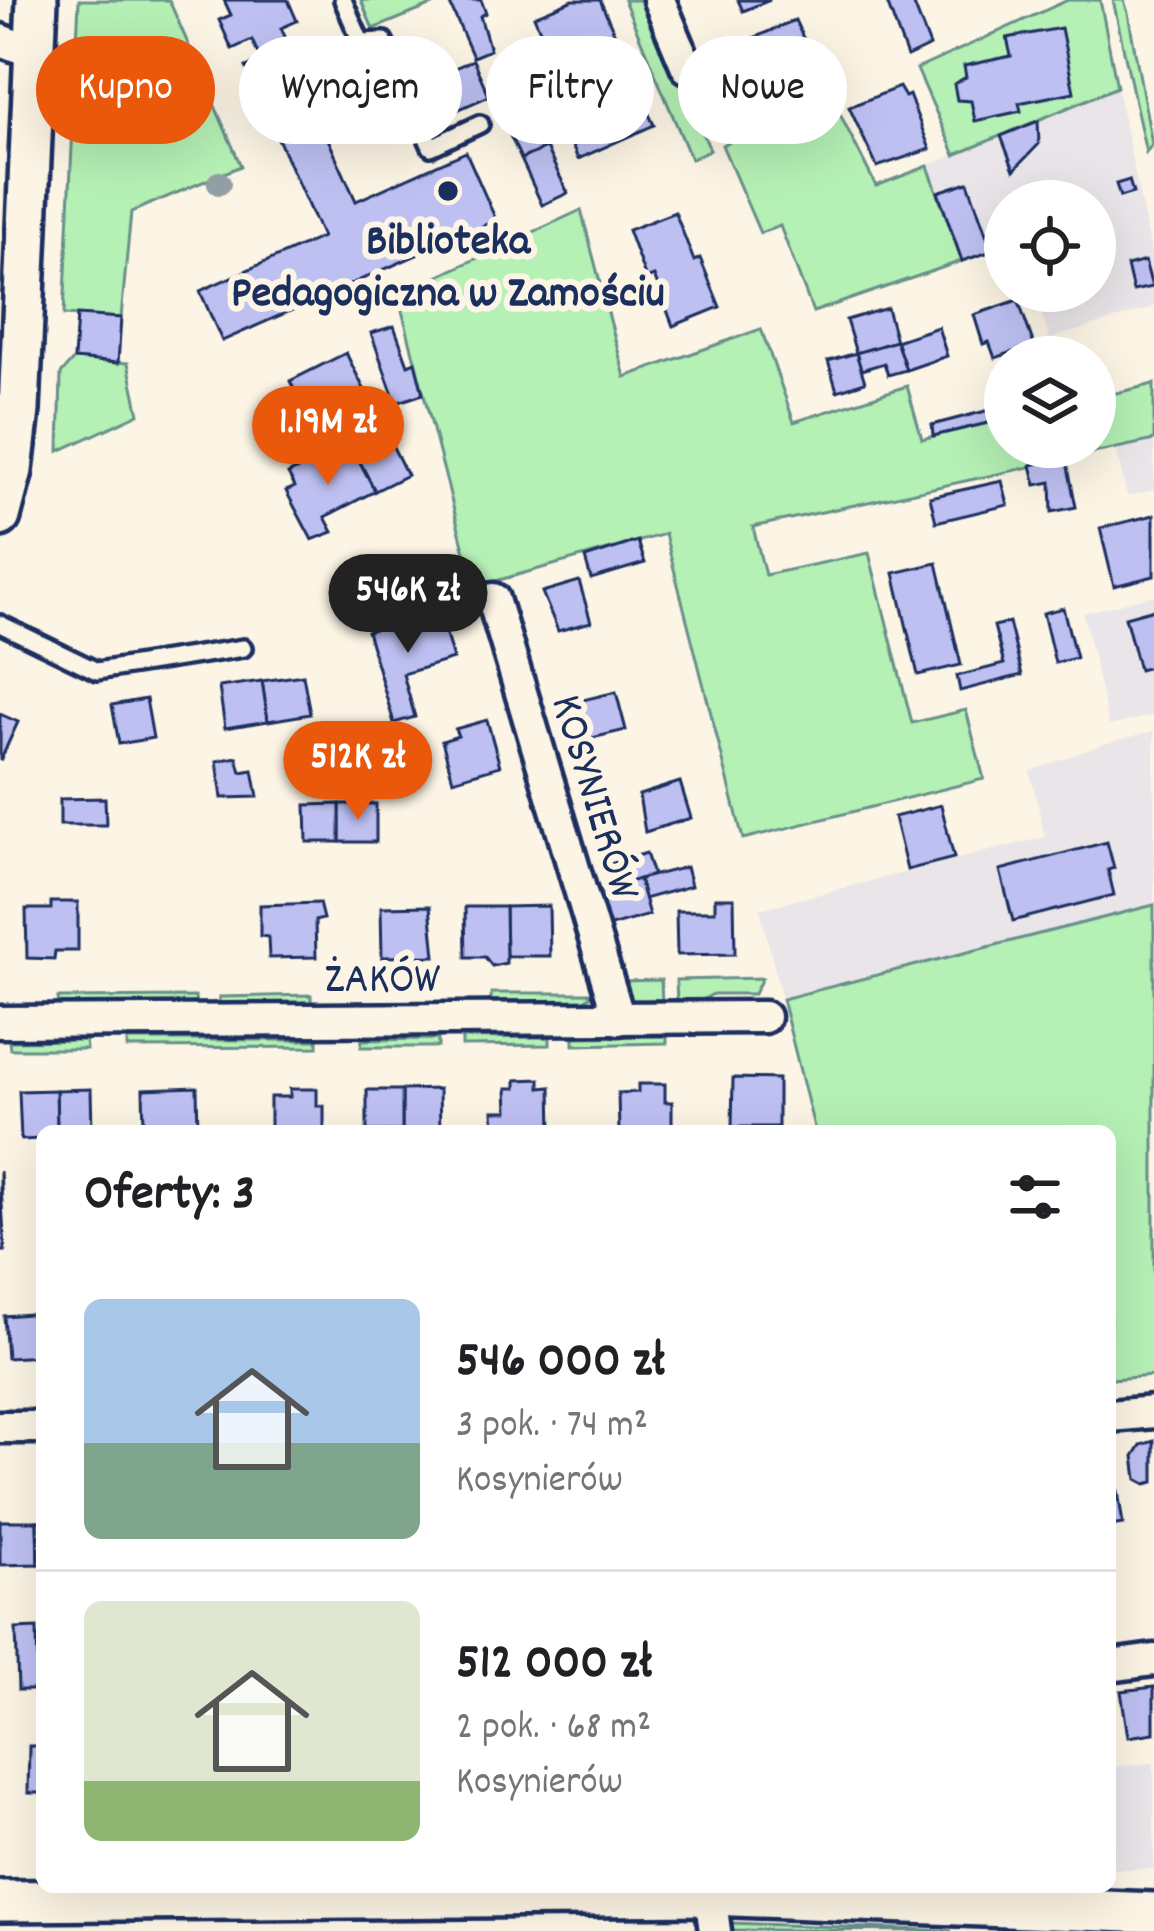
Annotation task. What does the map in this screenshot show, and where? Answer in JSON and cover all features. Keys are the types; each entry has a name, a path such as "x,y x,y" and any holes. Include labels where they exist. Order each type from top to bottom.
{"main road":[{"path":"3,492 19,410 17,46 37,0"},
{"path":"0,1901 346,1893 713,1913 1154,1913"}],"street":[{"path":"658,0 678,46"},
{"name":"KOSYNIERÓW","path":"493,599 620,1019"},
{"name":"ŻAKÓW","path":"0,1022 764,1017"},
{"path":"1116,1415 1154,1412"},
{"path":"0,1427 36,1427"},
{"path":"1116,1665 1154,1660"}],"lane":[{"path":"343,0 361,42 384,41 431,147 480,124"},
{"path":"0,624 97,671 243,648"}],"shaded area":[{"path":"1117,87 1154,266 1154,307 1060,336 1049,336 1040,312 1116,312 1116,180 984,180 984,253 962,261 928,166"},
{"path":"1154,440 1154,490 1127,496 1116,448"},
{"path":"1154,595 1154,715 1109,726 1083,613"},
{"path":"1154,731 1154,905 782,999 760,909 1045,837 1030,771"},
{"path":"1154,1763 1154,1869 1116,1869 1116,1766"}],"green space":[{"path":"79,0 169,0 185,36 77,36"},
{"path":"361,0 445,0 373,29"},
{"path":"624,0 646,0 678,75 678,128 654,71 654,36 639,36"},
{"path":"1068,0 1100,0 1117,87 955,155 917,69"},
{"path":"1113,0 1124,0 1128,13 1152,144 1146,153"},
{"path":"215,106 241,166 131,212 121,318 64,315 72,144 215,144"},
{"path":"847,128 876,186 928,166 962,261 813,312 780,226 760,233 722,145 847,144"},
{"path":"685,144 707,144 710,150 691,159"},
{"path":"581,210 625,377 761,329 794,422 907,386 922,439 984,424 984,468 1025,468 753,527 765,575 869,553 912,723 966,710 984,779 743,839 665,534 474,587 398,295"},
{"path":"74,359 128,363 139,414 59,451 61,374"},
{"path":"1154,384 1154,440 1116,448 1116,393"},
{"path":"1154,905 1154,1376 1116,1379 1116,1125 814,1125 782,999"},
{"path":"762,978 754,994 713,994 695,1004 677,1003 676,980"},
{"path":"661,980 662,1003 629,1004 621,981"},
{"path":"491,993 594,993 579,1004 491,1004"},
{"path":"311,995 311,1004 219,1006 219,997"},
{"path":"195,997 196,1005 59,1007 58,998"},
{"path":"667,1036 667,1043 574,1045 574,1037"},
{"path":"550,1037 550,1045 462,1046 462,1038"},
{"path":"438,1039 438,1047 361,1047 362,1040"},
{"path":"85,1040 86,1049 10,1049 9,1041"},
{"path":"127,1040 318,1040 318,1047 127,1048"},
{"path":"731,1923 952,1931 731,1930"}],"building":[{"path":"224,0 288,0 297,21 281,28 285,36 239,36 239,46 232,49 219,20 231,15"},
{"path":"448,0 481,0 486,13 480,16 486,52 473,57"},
{"path":"573,0 600,0 616,36 543,36 534,16"},
{"path":"738,0 770,0 743,11"},
{"path":"886,0 912,0 930,46 907,57"},
{"path":"795,20 802,36 758,36"},
{"path":"1061,28 1074,92 1019,103 1021,111 975,121 971,101 957,100 954,84 966,77 964,66 1011,56 1007,38"},
{"path":"473,60 486,97 462,108 462,65"},
{"path":"899,87 905,97 909,95 930,149 877,167 849,107"},
{"path":"1038,121 1039,144 1014,170 1001,136"},
{"path":"280,144 330,144 356,201 466,152 496,220 222,341 200,291 322,237"},
{"path":"514,144 544,144 546,148 521,159"},
{"path":"571,144 612,144 578,159"},
{"path":"546,148 568,193 542,205 521,159"},
{"path":"1129,180 1133,193 1120,197 1116,184"},
{"path":"968,182 984,228 984,254 962,261 938,192"},
{"path":"675,212 694,261 700,258 720,307 673,326 654,276 646,279 628,230"},
{"path":"1145,261 1152,287 1133,291 1127,266"},
{"path":"887,308 896,341 856,353 846,320"},
{"path":"1022,312 1031,336 984,336 983,344 974,315"},
{"path":"77,315 121,318 118,363 74,359"},
{"path":"394,326 408,365 415,362 423,394 396,403 371,333"},
{"path":"938,327 947,356 906,370 896,341"},
{"path":"896,341 906,370 888,375 884,363 861,370 856,353"},
{"path":"346,353 383,427 326,455 290,381"},
{"path":"856,353 865,382 837,391 828,361"},
{"path":"984,411 984,424 933,436 932,425"},
{"path":"383,427 407,475 375,491 350,443"},
{"path":"350,443 375,491 325,517 333,532 312,540 286,491 295,487 288,474"},
{"path":"1032,468 1068,468 1076,507 1052,512 1051,482 1036,485"},
{"path":"1002,481 1008,505 936,522 930,497"},
{"path":"1154,515 1154,576 1114,586 1100,528"},
{"path":"638,541 645,563 591,579 585,558"},
{"path":"937,563 961,665 918,675 894,573"},
{"path":"579,581 591,622 558,631 542,592"},
{"path":"1063,608 1076,658 1055,663 1043,613"},
{"path":"1154,609 1154,666 1139,670 1125,617"},
{"path":"439,611 453,659 403,674 415,717 394,723 367,631"},
{"path":"1009,622 1022,675 960,691 957,676 1004,664 994,626"},
{"path":"303,675 310,714 268,721 262,681"},
{"path":"262,681 268,721 225,728 219,687"},
{"path":"616,692 626,730 584,740 574,702"},
{"path":"146,699 153,738 119,744 112,705"},
{"path":"0,714 18,722 0,761"},
{"path":"487,720 500,766 453,780 442,741 458,736 455,729"},
{"path":"237,757 241,772 253,770 258,797 222,798 217,761"},
{"path":"680,782 691,818 645,832 639,795"},
{"path":"105,798 106,825 60,825 60,799"},
{"path":"340,804 376,804 376,842 340,842"},
{"path":"340,804 340,842 307,842 306,805"},
{"path":"941,805 954,858 907,870 894,817"},
{"path":"1107,842 1114,895 1013,921 1000,870"},
{"path":"646,853 653,875 617,886 610,864"},
{"path":"686,867 691,886 644,899 639,879"},
{"path":"639,879 649,915 604,928 594,892"},
{"path":"715,898 734,898 735,954 677,955 676,911 715,911"},
{"path":"51,902 78,902 78,951 55,951 54,959 27,958 26,909 51,909"},
{"path":"319,903 323,919 315,921 316,957 269,958 268,937 260,936 260,905"},
{"path":"430,906 435,956 382,957 381,907"},
{"path":"549,906 550,956 506,956 505,907"},
{"path":"465,907 505,907 506,963 492,966 485,957 466,957"},
{"path":"733,1078 778,1079 778,1125 732,1125"},
{"path":"540,1079 540,1088 551,1087 552,1125 494,1125 493,1111 508,1111 507,1088 516,1088 516,1080"},
{"path":"638,1084 665,1084 665,1102 672,1102 672,1125 619,1125 618,1093 638,1092"},
{"path":"197,1087 198,1125 144,1125 143,1089"},
{"path":"91,1089 92,1125 57,1125 56,1090"},
{"path":"290,1089 317,1089 317,1106 324,1106 324,1125 270,1125 270,1097 290,1097"},
{"path":"439,1089 440,1125 402,1125 402,1090"},
{"path":"56,1090 57,1125 36,1125 36,1139 21,1140 19,1091"},
{"path":"367,1090 402,1090 402,1125 367,1125"},
{"path":"0,1171 5,1251 0,1251"},
{"path":"36,1313 36,1356 7,1358 4,1316"},
{"path":"1154,1441 1154,1482 1146,1484 1137,1479 1134,1456 1141,1445"},
{"path":"1116,1491 1123,1524 1116,1525"},
{"path":"0,1521 36,1521 36,1564 0,1565"},
{"path":"36,1628 36,1690 18,1690 16,1629"},
{"path":"1154,1687 1154,1733 1128,1737 1121,1691"},
{"path":"29,1746 36,1746 36,1793 28,1793"}],"place":[{"name":"Biblioteka Pedagogiczna w Zamościu","path":"448,191"}]}
